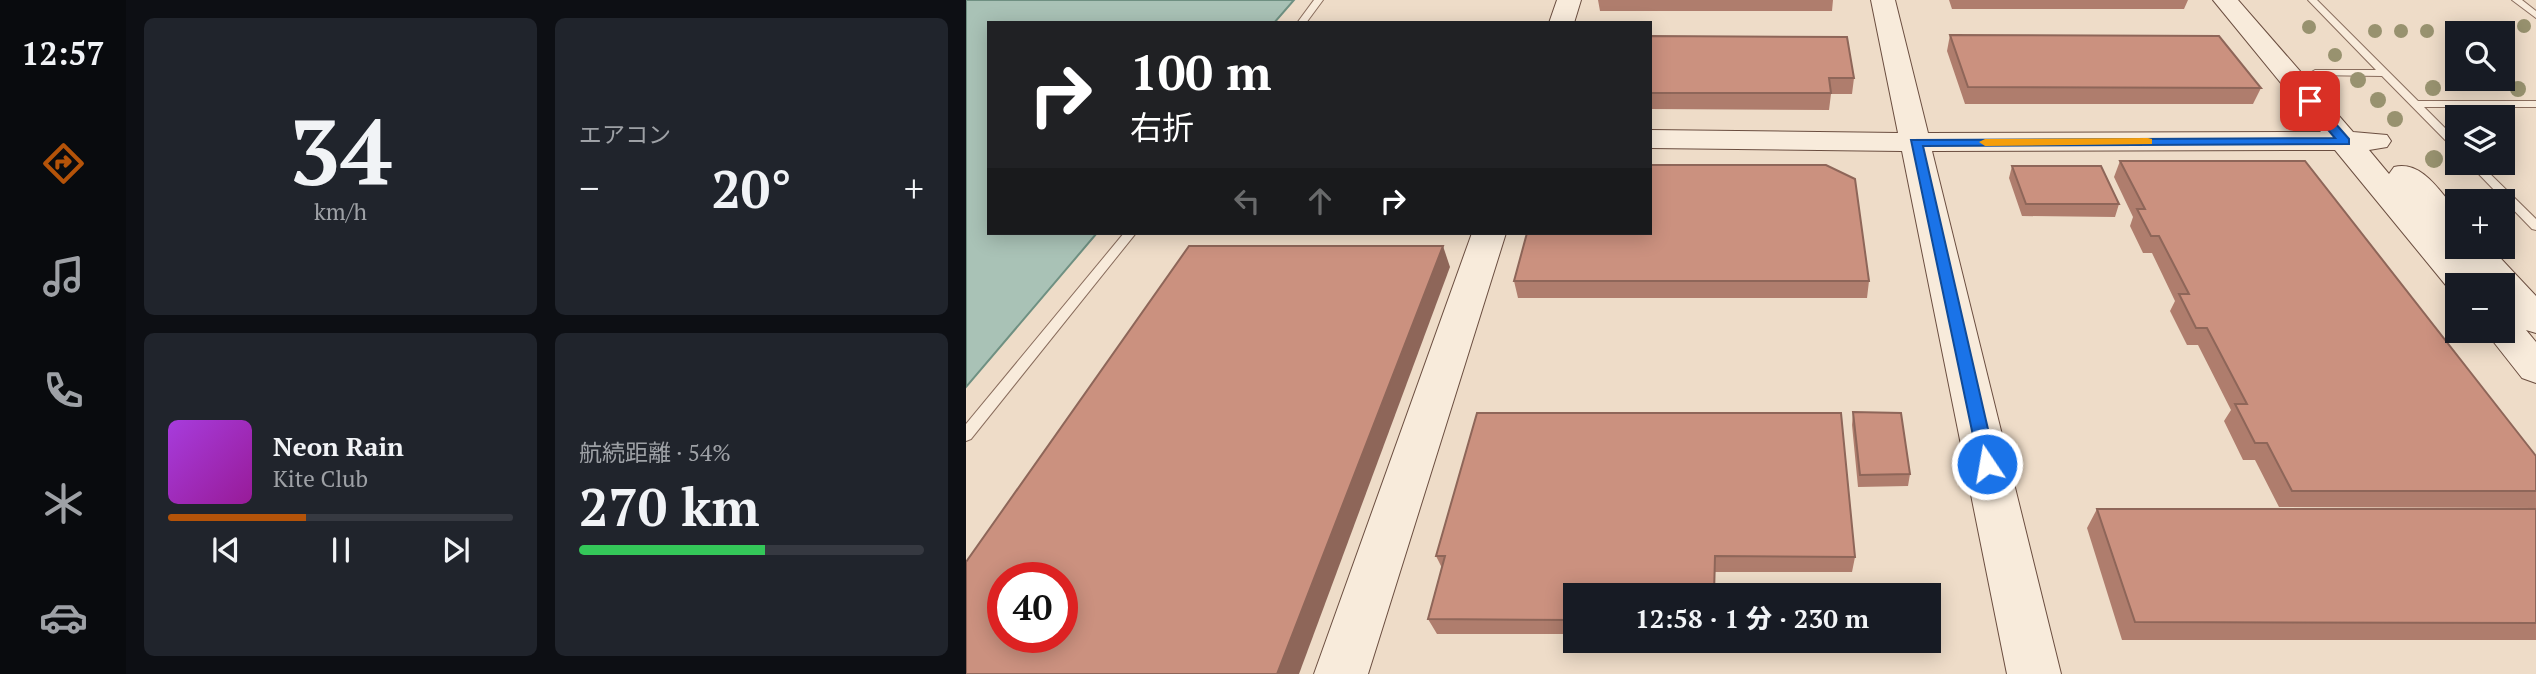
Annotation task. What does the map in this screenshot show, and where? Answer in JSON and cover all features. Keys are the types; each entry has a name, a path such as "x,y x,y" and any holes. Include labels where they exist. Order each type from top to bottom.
{"street":[{"path":"1562,21 1570,0"},
{"path":"1883,0 2034,674"},
{"path":"2225,0 2456,273"},
{"path":"2250,0 2445,219"},
{"path":"1652,139 1916,142 2376,141"},
{"path":"1341,674 1488,235"},
{"path":"2482,259 2536,320"},
{"path":"2515,343 2536,368"}],"lane":[{"path":"1303,21 1319,0"},
{"path":"2312,0 2445,134"},
{"path":"2516,0 2536,15"},
{"path":"2315,73 2385,73"},
{"path":"2415,104 2536,104"},
{"path":"2485,175 2536,226"},
{"path":"966,435 1128,235"}],"shaded area":[{"path":"966,0 1294,0 1276,21 987,21 987,235 1095,235 966,387"}],"building":[{"path":"1950,35 2219,36 2261,88 1968,87"},
{"path":"1652,36 1847,37 1854,78 1829,78 1831,93 1652,93"},
{"path":"2120,161 2305,161 2536,456 2536,491 2292,491 2267,443 2255,443 2235,404 2247,404 2207,328 2196,328 2179,294 2189,294 2159,236 2151,236 2137,209 2145,209"},
{"path":"1652,165 1826,165 1855,179 1869,281 1514,281 1526,235 1652,235"},
{"path":"2012,166 2101,166 2119,204 2026,204"},
{"path":"1189,246 1443,246 1277,674 966,674 966,562"},
{"path":"1853,412 1901,413 1910,474 1860,475"},
{"path":"1477,413 1841,413 1855,557 1715,556 1714,583 1563,583 1563,620 1428,619 1445,556 1436,556"},
{"path":"2097,509 2536,509 2536,623 2135,622"}],"slow traffic":[{"path":"1985,142 2148,142"}],"route":[{"path":"1987,464 1916,142 2344,142 2310,101"}]}
